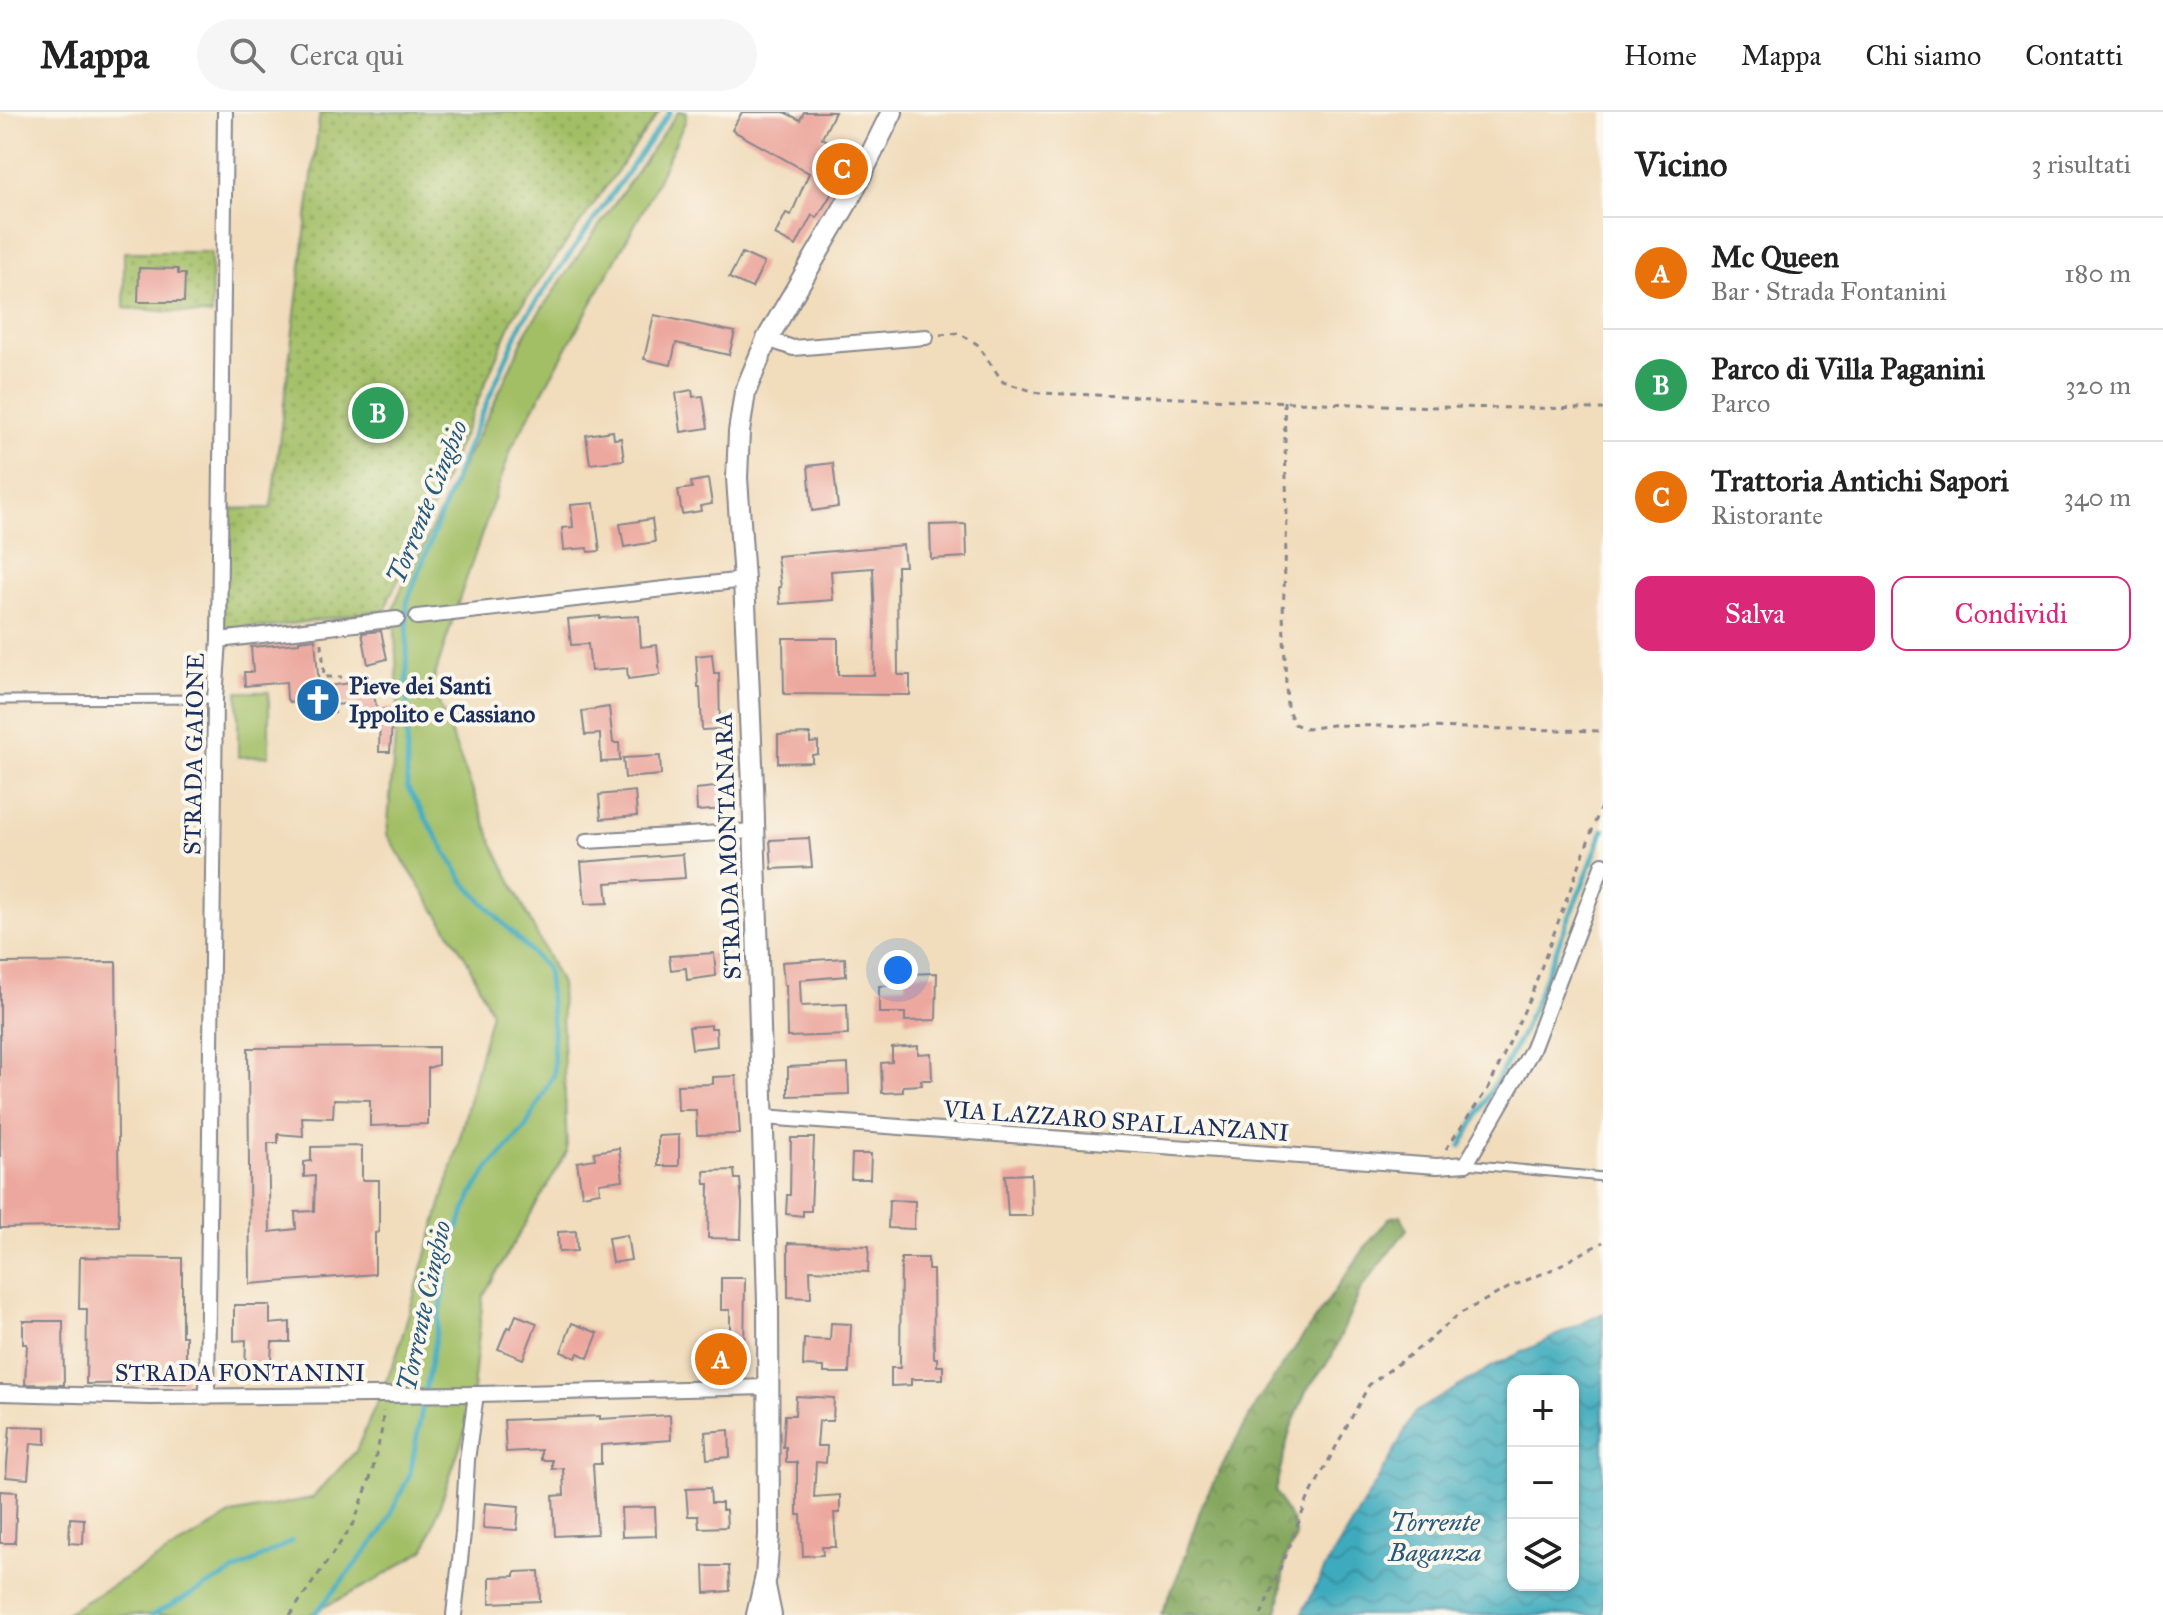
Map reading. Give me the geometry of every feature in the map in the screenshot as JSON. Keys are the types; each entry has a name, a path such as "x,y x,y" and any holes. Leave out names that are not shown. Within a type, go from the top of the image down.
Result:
{"main road":[{"name":"STRADA MONTANARA","path":"757,1615 766,1576 769,1535 768,1387 754,831 737,478 739,432 745,392 767,339 849,199 892,112"}],"street":[{"name":"STRADA GAIONE","path":"207,1396 225,112"},
{"path":"767,339 793,348 926,337"},
{"path":"417,617 744,580"},
{"path":"219,640 397,619"},
{"path":"587,841 754,831"},
{"path":"1466,1164 1532,1050 1603,864"},
{"name":"VIA LAZZARO SPALLANZANI","path":"763,1117 1437,1166 1466,1164"},
{"name":"STRADA FONTANINI","path":"0,1393 150,1397 379,1397 768,1387"},
{"path":"454,1615 467,1460 476,1394"},
{"path":"766,1576 774,1615"}],"lane":[{"path":"0,700 215,699"},
{"name":"VIA LAZZARO SPALLANZANI","path":"1466,1164 1603,1177"}],"path":[{"path":"926,337 959,333 977,344 1003,382 1039,393 1603,409"},
{"path":"1284,401 1287,519 1283,614 1287,707 1294,724 1307,729 1332,725 1603,731"},
{"path":"321,627 324,677 342,677"},
{"path":"1437,1166 1489,1087 1530,998 1603,801"},
{"path":"1261,1615 1308,1499 1369,1385 1459,1314 1603,1242"},
{"path":"290,1615 354,1523 372,1473 382,1429 379,1397"}],"green space":[{"path":"320,112 659,112 513,318 386,610 271,627 223,627 223,509 271,508"},
{"path":"678,112 687,112 685,122 649,199 512,447 432,685 495,848 561,984 567,1152 483,1296 470,1417 425,1549 375,1581 308,1615 63,1615 232,1514 312,1498 356,1451 395,1360 455,1157 491,1012 467,960 387,835 398,702 394,609 527,330"},
{"path":"124,252 211,252 212,315 124,308"},
{"path":"238,692 269,692 269,756 238,757"},
{"path":"1401,1215 1407,1229 1361,1289 1332,1356 1306,1391 1290,1430 1275,1491 1292,1520 1296,1537 1285,1558 1276,1615 1161,1615 1203,1502 1257,1402 1367,1245 1389,1218"}],"water":[{"name":"Torrente Baganza","path":"1603,1313 1603,1615 1301,1615 1414,1413 1493,1366"}],"building":[{"path":"742,112 784,112 800,120 804,112 835,112 822,138 854,156 817,218 812,215 796,246 775,235 786,213 791,215 809,173 732,130"},
{"path":"742,253 764,263 752,288 729,278"},
{"path":"139,268 178,269 178,274 185,274 184,302 138,302"},
{"path":"654,315 735,332 729,355 676,343 671,365 644,359"},
{"path":"692,390 693,397 703,396 708,428 681,432 676,393"},
{"path":"613,431 614,439 621,438 624,460 590,464 586,435"},
{"path":"833,463 838,507 812,511 808,466"},
{"path":"708,479 712,504 700,506 701,511 682,514 678,490 692,488 691,482"},
{"path":"594,503 600,551 588,552 587,548 564,550 562,528 573,527 571,505"},
{"path":"652,519 655,542 624,547 620,524"},
{"path":"966,524 967,557 931,559 930,525"},
{"path":"903,545 905,566 897,566 898,675 910,675 910,695 784,694 783,638 838,638 838,675 874,675 873,568 831,571 833,600 780,604 777,556"},
{"path":"639,616 641,647 657,645 660,675 628,679 627,668 591,671 588,644 571,645 568,619"},
{"path":"381,631 387,659 368,664 362,633"},
{"path":"315,639 319,687 352,683 351,679 368,673 378,712 361,716 357,703 334,705 335,713 304,716 303,704 287,699 286,682 245,686 244,672 253,672 251,647"},
{"path":"712,654 714,673 719,673 720,729 702,730 696,656"},
{"path":"609,707 613,743 619,743 620,761 601,762 600,734 585,735 582,711"},
{"path":"393,708 390,752 379,752 380,710"},
{"path":"810,734 810,743 818,742 818,754 812,755 812,762 778,763 778,735"},
{"path":"660,756 661,775 625,778 623,758"},
{"path":"724,786 726,809 697,811 696,789"},
{"path":"635,791 637,816 601,819 599,795"},
{"path":"809,838 812,867 772,869 770,840"},
{"path":"683,854 685,878 606,883 608,903 585,904 581,862"},
{"path":"714,953 716,976 687,980 686,968 671,970 669,956"},
{"path":"845,958 846,976 800,980 801,1006 847,1004 848,1035 787,1037 786,985 782,962"},
{"path":"116,962 119,1226 0,1228 0,963"},
{"path":"937,973 936,1020 905,1021 905,1013 879,1013 879,986 906,985 906,974"},
{"path":"711,1025 711,1028 716,1028 717,1046 692,1049 689,1027"},
{"path":"918,1046 918,1054 931,1053 932,1080 921,1080 922,1085 903,1086 903,1092 882,1093 881,1063 892,1062 892,1048"},
{"path":"438,1047 438,1065 428,1068 428,1124 370,1126 370,1100 334,1099 333,1118 302,1117 303,1136 278,1134 278,1143 268,1143 270,1232 296,1229 295,1212 314,1211 315,1176 304,1177 304,1162 311,1161 311,1147 362,1146 362,1180 379,1180 375,1274 250,1284 248,1048"},
{"path":"848,1064 849,1094 788,1096 788,1067"},
{"path":"736,1076 740,1134 697,1135 696,1110 678,1110 677,1085 713,1084 713,1077"},
{"path":"679,1135 679,1166 658,1166 658,1136"},
{"path":"791,1138 814,1138 811,1211 803,1211 803,1216 786,1214 787,1195 790,1195"},
{"path":"619,1148 623,1180 599,1183 600,1192 582,1195 577,1162 595,1159 594,1152"},
{"path":"852,1154 871,1154 870,1179 851,1179"},
{"path":"734,1170 735,1179 740,1179 741,1239 708,1238 709,1184 705,1184 704,1171"},
{"path":"1031,1174 1032,1216 1008,1216 1005,1175"},
{"path":"889,1200 915,1201 914,1229 888,1228"},
{"path":"576,1231 577,1251 559,1252 558,1232"},
{"path":"627,1235 631,1260 612,1263 608,1238"},
{"path":"788,1243 869,1246 868,1272 810,1270 811,1298 788,1297"},
{"path":"80,1257 182,1258 182,1336 186,1336 186,1383 86,1384 87,1309 79,1309"},
{"path":"901,1258 928,1258 928,1270 933,1270 934,1358 937,1358 937,1366 943,1366 943,1379 911,1379 911,1385 891,1386 891,1368 900,1368"},
{"path":"721,1278 745,1278 744,1361 738,1361 737,1370 717,1369 718,1342 730,1342 730,1310 721,1310"},
{"path":"234,1305 270,1305 270,1324 290,1322 290,1342 272,1342 271,1361 263,1361 263,1371 245,1370 246,1340 234,1341"},
{"path":"516,1315 537,1323 523,1359 498,1349"},
{"path":"23,1321 63,1321 64,1385 25,1384 27,1344 23,1344"},
{"path":"572,1323 598,1333 588,1358 578,1353 576,1358 561,1352"},
{"path":"831,1323 851,1324 849,1373 824,1373 824,1367 803,1366 804,1339 830,1340"},
{"path":"796,1396 834,1398 833,1421 819,1421 817,1446 827,1446 826,1463 816,1462 814,1497 840,1495 840,1513 834,1513 836,1547 822,1547 823,1555 803,1556 801,1515 797,1515 797,1462 786,1462 786,1447 783,1447 785,1415 795,1415"},
{"path":"670,1415 671,1440 601,1445 601,1464 593,1464 597,1534 555,1536 553,1496 564,1495 563,1468 552,1469 552,1460 541,1460 541,1450 506,1452 504,1420"},
{"path":"10,1426 46,1427 46,1444 31,1443 28,1479 6,1477"},
{"path":"729,1430 730,1457 707,1459 705,1432"},
{"path":"710,1488 711,1503 722,1503 722,1510 726,1510 727,1527 699,1528 698,1516 688,1516 686,1489"},
{"path":"0,1491 17,1492 15,1543 0,1543"},
{"path":"485,1503 519,1506 517,1530 483,1528"},
{"path":"655,1507 656,1536 622,1537 621,1508"},
{"path":"70,1518 84,1519 83,1544 69,1543"},
{"path":"704,1566 729,1566 730,1591 705,1593"},
{"path":"539,1571 540,1601 490,1603 490,1577"}],"waterway":[{"name":"Torrente Cinghio","path":"314,1615 382,1532 410,1474 454,1237 473,1192 489,1168 525,1128 554,1074 547,969 464,882 407,787 407,602 466,451 522,322 670,112"},
{"path":"1461,1146 1523,1032 1603,830"},
{"name":"Torrente Cinghio","path":"152,1615 292,1541"}],"place":[{"name":"Trattoria Antichi Sapori","path":"842,169"},
{"name":"Parco di Villa Paganini","path":"378,413"},
{"name":"Pieve dei Santi Ippolito e Cassiano","path":"318,700"},
{"name":"Mc Queen","path":"721,1359"}]}
